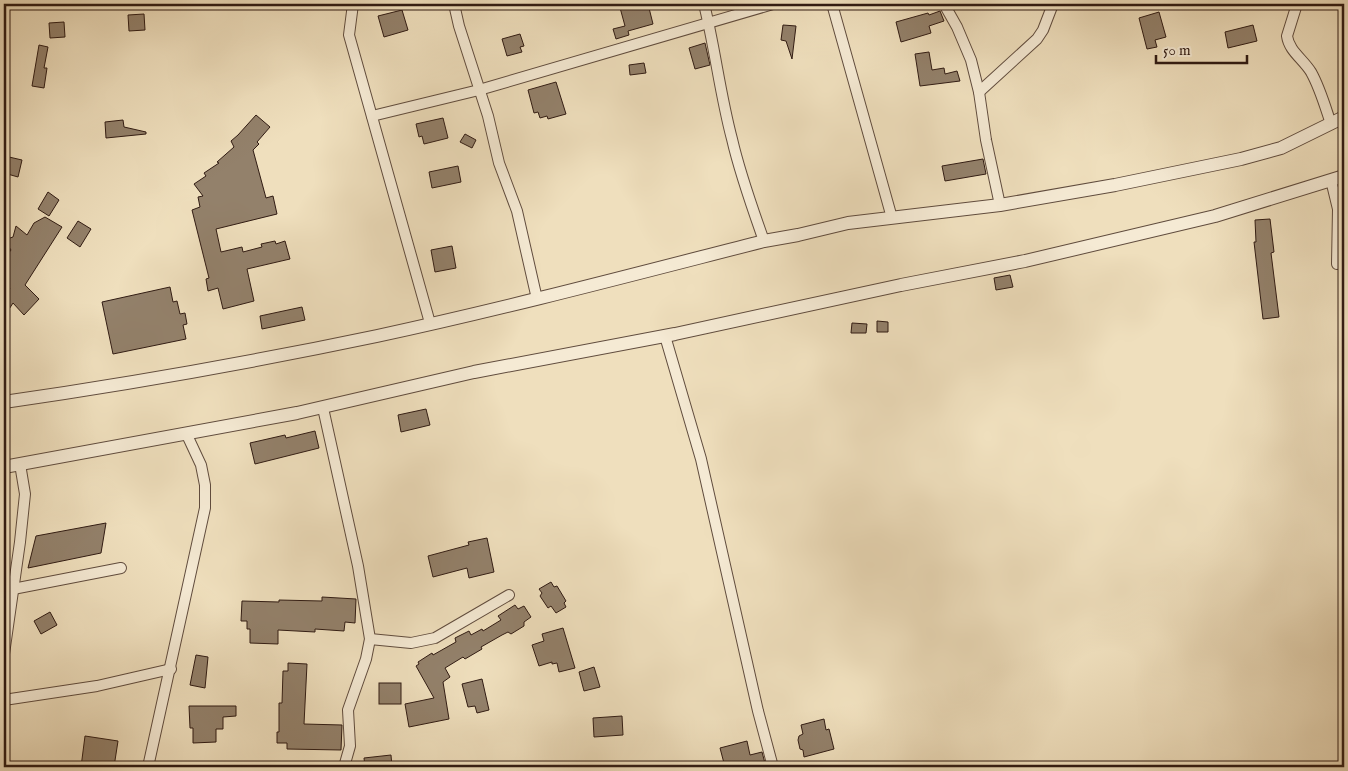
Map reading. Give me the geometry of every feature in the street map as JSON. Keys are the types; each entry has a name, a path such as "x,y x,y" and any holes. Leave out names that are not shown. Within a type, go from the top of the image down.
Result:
{"street":[{"path":"352,4 349,35 430,324"},
{"path":"454,4 499,164 517,211 537,299"},
{"path":"704,4 731,138 746,191 764,241"},
{"path":"372,116 479,90 773,4"},
{"path":"832,4 892,218"},
{"path":"944,4 957,27 971,60 979,92 986,140 1000,205"},
{"path":"979,92 1037,39 1043,30 1053,4"},
{"path":"1297,4 1287,36 1288,41 1315,80 1331,124"},
{"path":"4,402 88,390 207,369 377,336 537,299 764,241 848,223 1000,205 1116,185 1252,157 1281,148 1344,117"},
{"path":"4,467 187,435 323,408 474,372 665,336 901,285 1025,261 1215,216 1344,176"},
{"path":"1331,180 1338,208 1337,264"},
{"path":"665,336 702,459 758,710 774,767"},
{"path":"323,408 358,566 370,639 366,659 348,710 350,746 344,767"},
{"path":"148,767 205,508 205,485 201,465 187,435"},
{"path":"4,654 25,494 20,464"},
{"path":"13,589 121,568"},
{"path":"370,639 411,643 434,638 509,595"},
{"path":"4,700 97,686 171,669"}],"building":[{"path":"619,4 648,4 653,24 628,31 629,35 616,39 613,29 625,26"},
{"path":"402,10 408,30 384,37 378,16"},
{"path":"940,11 944,21 929,26 931,33 901,42 896,22"},
{"path":"1159,12 1166,37 1155,40 1157,47 1147,49 1139,18"},
{"path":"144,14 145,30 129,31 128,15"},
{"path":"64,22 65,37 50,38 49,23"},
{"path":"783,25 796,26 792,59 786,41 781,40"},
{"path":"1253,25 1257,41 1228,48 1225,32"},
{"path":"520,34 524,46 520,47 522,52 507,56 502,39"},
{"path":"705,43 710,65 695,69 689,48"},
{"path":"39,45 48,47 44,68 47,68 44,88 32,86"},
{"path":"929,52 932,70 944,68 945,74 957,71 960,81 920,86 915,54"},
{"path":"644,63 646,73 630,75 629,65"},
{"path":"556,82 566,114 548,119 547,116 540,118 538,112 534,113 528,90"},
{"path":"256,115 270,127 257,142 259,144 253,150 266,198 273,196 277,214 216,229 221,252 242,247 243,252 262,247 261,244 275,241 276,244 285,241 290,259 247,269 254,301 223,309 218,288 208,291 206,279 209,278 192,210 200,207 198,197 203,196 194,184 206,176 204,173 219,163 217,162 234,147 231,141"},
{"path":"443,118 448,138 424,144 422,136 419,137 416,124"},
{"path":"123,120 124,127 146,132 146,134 106,138 105,122"},
{"path":"465,134 476,140 472,148 460,142"},
{"path":"9,157 22,160 18,177 4,173"},
{"path":"983,159 986,174 945,181 942,166"},
{"path":"458,166 461,182 432,188 429,172"},
{"path":"48,192 59,200 49,216 38,209"},
{"path":"45,217 62,227 25,285 39,299 24,315 13,303 4,317 4,297 10,288 4,284 4,259 11,250 4,240 13,237 16,226 27,235 34,223"},
{"path":"1270,219 1274,252 1271,253 1279,317 1263,319 1254,242 1256,242 1255,220"},
{"path":"78,221 91,229 80,247 67,238"},
{"path":"452,246 456,268 435,272 431,250"},
{"path":"1010,275 1013,287 996,290 994,278"},
{"path":"170,287 173,302 177,301 180,314 185,313 187,324 183,325 186,339 113,354 102,302"},
{"path":"302,307 305,320 262,329 260,316"},
{"path":"877,321 888,322 888,332 877,332"},
{"path":"852,323 867,324 866,333 851,333"},
{"path":"426,409 430,425 401,432 398,415"},
{"path":"315,431 319,448 255,464 250,443 285,435 286,438"},
{"path":"106,523 101,553 28,568 36,536"},
{"path":"487,538 494,572 469,578 467,568 433,577 428,556 469,545 468,542"},
{"path":"551,582 554,587 557,586 566,601 564,603 566,607 556,613 551,606 548,608 540,596 542,593 539,589"},
{"path":"322,597 356,599 355,623 345,622 344,631 315,629 315,632 278,630 278,644 250,643 250,629 247,629 247,621 241,621 242,601 322,601"},
{"path":"515,605 518,609 524,606 531,617 524,622 524,626 511,634 508,632 502,635 465,659 463,657 445,668 450,677 443,682 449,719 409,727 405,704 434,698 416,666 419,664 418,662 456,642 455,638 469,631 471,635 482,629 483,631 501,620 498,616"},
{"path":"50,612 57,625 41,634 34,621"},
{"path":"563,628 575,668 559,672 557,663 552,664 552,662 539,666 532,645 544,641 542,634"},
{"path":"196,655 208,657 205,688 190,685"},
{"path":"288,663 307,664 304,724 342,725 341,750 287,749 287,743 277,743 279,703 282,703 283,671 288,671"},
{"path":"594,667 600,687 584,691 579,672"},
{"path":"482,679 489,710 477,713 475,706 468,707 462,684"},
{"path":"379,683 401,683 401,704 379,704"},
{"path":"189,706 236,706 236,716 223,717 223,729 216,729 216,742 193,743 193,728 190,728"},
{"path":"622,716 623,735 594,737 593,718"},
{"path":"824,719 826,730 829,729 834,749 804,757 798,740 799,736 803,734 801,725"},
{"path":"85,736 118,741 114,767 81,767"},
{"path":"747,741 750,755 762,752 766,767 725,767 720,748"},
{"path":"391,755 392,767 365,767 364,758"}]}
